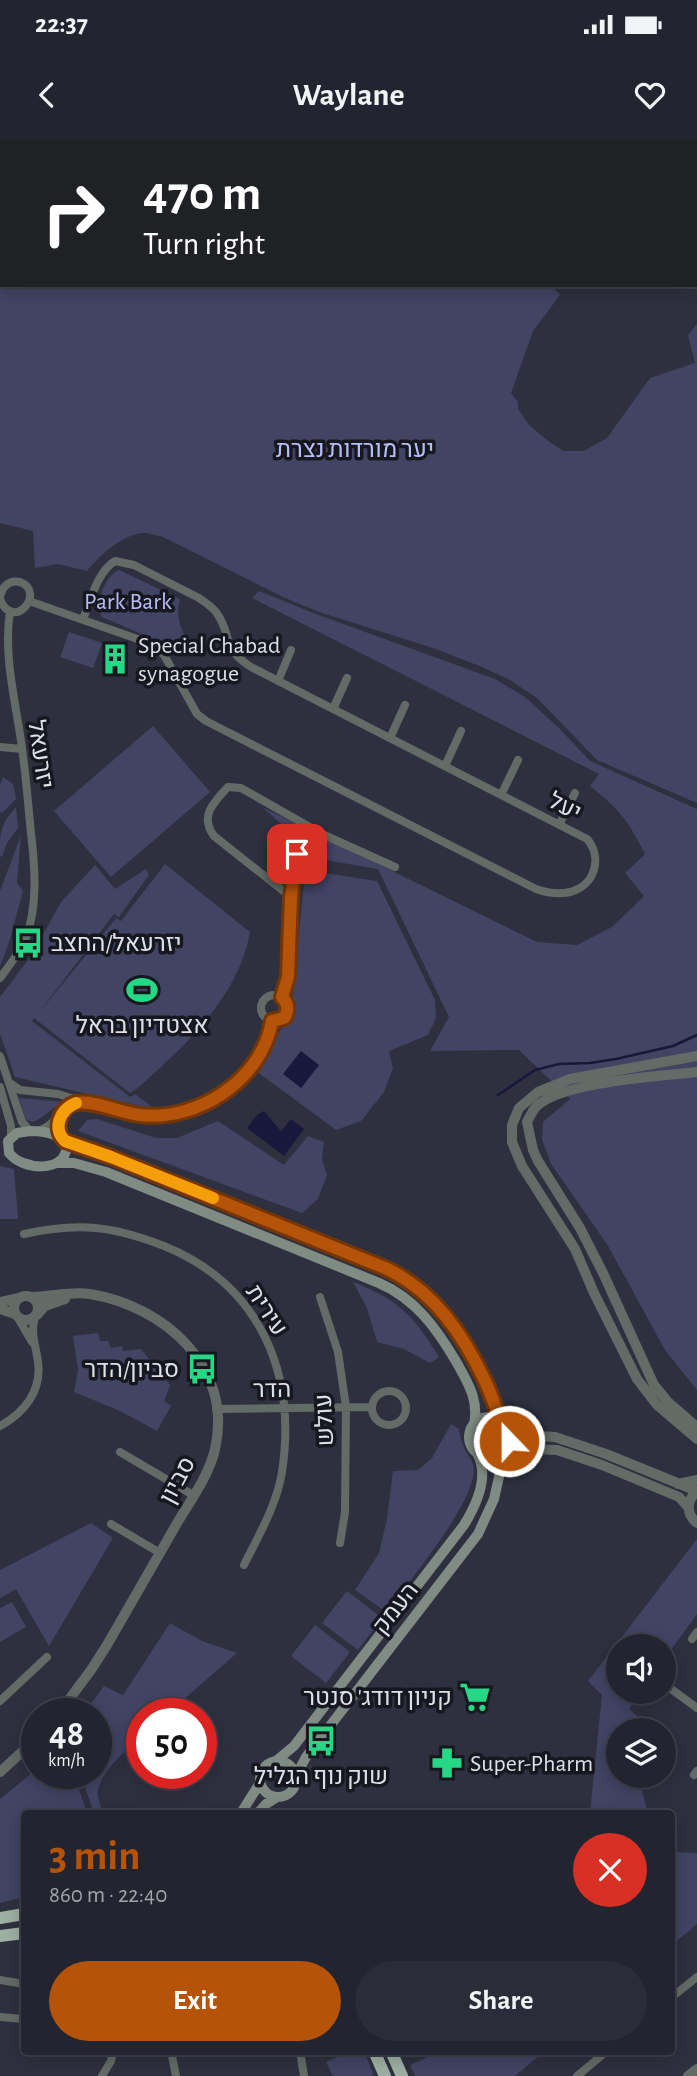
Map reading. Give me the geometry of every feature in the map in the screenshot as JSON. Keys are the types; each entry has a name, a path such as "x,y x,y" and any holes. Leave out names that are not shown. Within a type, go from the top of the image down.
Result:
{"highway":[{"path":"0,1918 21,1914"},
{"path":"0,1936 21,1933"},
{"path":"375,2055 385,2076"},
{"path":"393,2055 402,2076"}],"main road":[{"path":"16,1160 9,1153 7,1139 17,1133 34,1131 111,1157 409,1280 432,1300 450,1321 479,1369 510,1434 506,1449 490,1457 477,1453 469,1441 474,1424 475,1401 465,1376 429,1320 399,1293 106,1172 74,1163 57,1163"},
{"path":"0,1157 30,1165 51,1165 63,1159 67,1152 63,1140"},
{"path":"474,1424 484,1417 491,1417 506,1426"},
{"name":"העמק","path":"296,1781 306,1757 478,1534 494,1499 506,1449"},
{"name":"העמק","path":"276,1761 294,1746 464,1525 474,1506 482,1480 483,1466 477,1453"},
{"path":"244,1810 260,1783 261,1772 265,1767 276,1761 285,1762 296,1774 291,1792 277,1797 261,1810"},
{"path":"260,1783 266,1793 277,1797"}],"street":[{"name":"יעל","path":"115,561 134,565 199,598 219,617 228,644 236,657 278,681 587,839 592,845 597,863 588,880 572,892 550,894 536,889 206,721 197,714 164,655 156,648 83,619 102,573 115,561"},
{"path":"20,582 27,588 29,601 23,610 10,611 5,608 0,596 2,589 10,583 20,582"},
{"path":"29,601 83,619"},
{"name":"יזרעאל","path":"0,978 26,939 31,919 35,866 22,749 8,661 10,611"},
{"path":"278,681 291,650"},
{"path":"333,709 347,678"},
{"path":"390,738 405,705"},
{"path":"445,766 461,731"},
{"path":"0,747 22,749"},
{"path":"501,795 517,760"},
{"path":"291,897 207,828 207,814 228,787 241,788 312,829 395,867"},
{"path":"559,825 575,793"},
{"path":"282,997 288,977 291,897 297,854"},
{"path":"269,996 282,997 287,1003 286,1015 280,1020 268,1020 262,1014 261,1006 269,996"},
{"path":"10,1083 20,1090 58,1094 141,1116 180,1113 195,1108 232,1087 248,1070 267,1042 272,1021"},
{"path":"0,1056 22,1122 34,1131 51,1126 76,1103 93,1105"},
{"path":"697,1056 570,1079 538,1092 519,1108 512,1125 512,1142 522,1166 575,1249 637,1379 657,1405 697,1439"},
{"path":"697,1072 578,1087 554,1095 536,1107 527,1122 538,1161 580,1228 654,1385 668,1402 697,1427"},
{"path":"0,1087 11,1126 7,1139"},
{"path":"62,1114 59,1125 63,1140"},
{"name":"עירית","path":"24,1234 87,1226 130,1234 173,1250 214,1274 250,1310 279,1373 285,1408 285,1446 279,1488 244,1565"},
{"name":"סביון","path":"31,1297 69,1293 97,1296 148,1314 184,1340 200,1360 210,1383 216,1409 217,1433 211,1462 97,1661 70,1698"},
{"name":"סביון","path":"36,1316 51,1303 97,1296"},
{"path":"0,1302 31,1297 37,1303 32,1329 39,1369 33,1395 19,1413 0,1426"},
{"name":"עולש","path":"320,1297 338,1352 346,1407 345,1512 340,1543"},
{"path":"20,1298 14,1306 35,1350"},
{"path":"0,1309 26,1321 36,1316"},
{"name":"הדר","path":"386,1390 401,1395 406,1406 401,1420 389,1425 377,1421 371,1407 376,1396 386,1390"},
{"name":"הדר","path":"216,1409 371,1407"},
{"path":"506,1426 524,1435 555,1437 606,1454 697,1491 688,1507 697,1524"},
{"path":"506,1449 548,1449 568,1454 679,1497 688,1507"},
{"path":"120,1452 194,1495"},
{"path":"678,1484 697,1480"},
{"path":"111,1524 160,1553"},
{"path":"0,1701 47,1657"},
{"path":"676,1693 697,1708"},
{"path":"0,1772 21,1753"},
{"path":"675,1994 697,1976"},
{"path":"0,1980 21,1984"},
{"path":"0,2017 21,2019"},
{"path":"102,2076 112,2055"},
{"path":"172,2055 176,2076"},
{"path":"301,2055 304,2076"},
{"path":"375,2055 378,2076"},
{"path":"577,2076 602,2055"},
{"path":"688,2076 697,2068"}],"green space":[{"name":"יער מורדות נצרת","path":"0,287 553,287 560,295 533,331 511,393 529,425 563,451 584,451 607,438 650,378 695,363 688,335 697,324 697,803 597,760 537,698 510,680 433,648 319,612 163,537 147,533 121,540 87,571 58,564 35,568 33,531 0,523"},
{"name":"Park Bark","path":"119,570 180,599 179,619 186,638 167,649 160,642 102,617 99,605 102,590 109,578"},
{"path":"259,591 495,679 525,697 590,761 697,809 697,1390 665,1350 607,1244 551,1164 542,1139 543,1122 570,1099 519,1050 430,1051 449,1017 378,869 313,858 312,851 262,807 537,942 577,945 612,927 644,896 625,873 645,854 639,842 622,816 590,786 599,774 252,598"},
{"path":"69,632 102,643 93,668 60,657"},
{"path":"153,726 210,792 111,877 54,811"},
{"path":"3,777 13,784 16,799 2,813 0,785"},
{"path":"16,807 18,828 7,843 2,857 2,829"},
{"path":"21,835 17,883 23,891 0,966 0,891"},
{"name":"אצטדיון בראל","path":"165,864 250,932 237,972 216,1008 203,1024 159,1069 130,1093 34,1018 32,1021 130,1097 135,1094 156,1110 15,1077 0,1034 0,997 31,956 61,902 95,865 115,889 146,869 149,875 119,917 114,914 38,1014 116,918 121,921"},
{"path":"305,870 377,881 435,1000 436,1018 428,1035 389,1051 393,1068 384,1092 361,1121 336,1130 256,1071 288,1017 293,994"},
{"path":"19,1098 66,1102 32,1122 25,1119"},
{"path":"97,1119 156,1138 177,1138 218,1121 284,1165 308,1136 324,1142 322,1159 327,1175 318,1199 302,1213 78,1131 87,1120"},
{"path":"0,1166 14,1169 18,1219 0,1219"},
{"path":"353,1282 382,1296 404,1311 439,1357 430,1363 404,1349 377,1342 367,1308"},
{"path":"98,1333 100,1341 108,1341 111,1348 122,1346 123,1351 141,1349 170,1385 164,1401 171,1406 157,1431 120,1411 74,1392 78,1370 73,1336"},
{"path":"451,1424 459,1429 472,1462 473,1478 455,1518 386,1612 355,1590 379,1553 387,1519 393,1471 418,1470 432,1458"},
{"path":"91,1523 113,1538 49,1646 16,1589 0,1598 0,1570"},
{"path":"697,1539 697,1614 676,1643 676,1634 624,1634"},
{"path":"347,1591 382,1618 358,1650 322,1623"},
{"path":"12,1602 26,1627 0,1642 0,1608"},
{"path":"170,1623 202,1641 237,1653 185,1698 126,1698 126,1751 112,1765 112,1698 95,1698 104,1686 123,1695"},
{"path":"315,1625 350,1652 326,1683 291,1656"},
{"path":"606,1658 606,1704 632,1704 629,1709 639,1718 606,1718 606,1788 641,1788 647,1810 590,1810 602,1695 588,1681"},
{"path":"21,1782 21,1789 79,1789 86,1810 21,1810 21,1898 0,1903 0,1799"},
{"path":"86,1789 98,1789 101,1810 93,1810"},
{"path":"675,1852 697,1853 697,1924 675,1942"},
{"path":"366,2055 374,2076 333,2076 326,2062 340,2056"},
{"path":"433,2055 540,2055 515,2076 415,2076 410,2065"}],"shaded area":[{"path":"301,1051 319,1065 301,1088 283,1074"},
{"path":"264,1111 281,1131 291,1119 304,1129 284,1156 247,1128 258,1114"}],"waterway":[{"path":"498,1095 535,1070 559,1064 616,1059 673,1046 697,1035"}],"slow traffic":[{"path":"76,1103 65,1110 59,1119 61,1138 65,1141 213,1198"}],"place":[{"name":"Special Chabad synagogue","path":"115,659"},
{"name":"יזרעאל/החצב","path":"28,943"},
{"name":"אצטדיון בראל","path":"142,990"},
{"name":"סביון/הדר","path":"202,1369"},
{"name":"קניון דודג' סנטר","path":"475,1697"},
{"name":"שוק נוף הגליל","path":"321,1741"},
{"name":"Super-Pharm","path":"447,1763"}],"route":[{"path":"297,854 291,897 288,977 282,997 288,1007 284,1018 272,1021 267,1042 248,1070 232,1087 195,1108 180,1113 141,1116 76,1103 65,1110 59,1119 61,1138 409,1280 432,1300 450,1321 486,1382 496,1409 510,1434 509,1441"}]}
